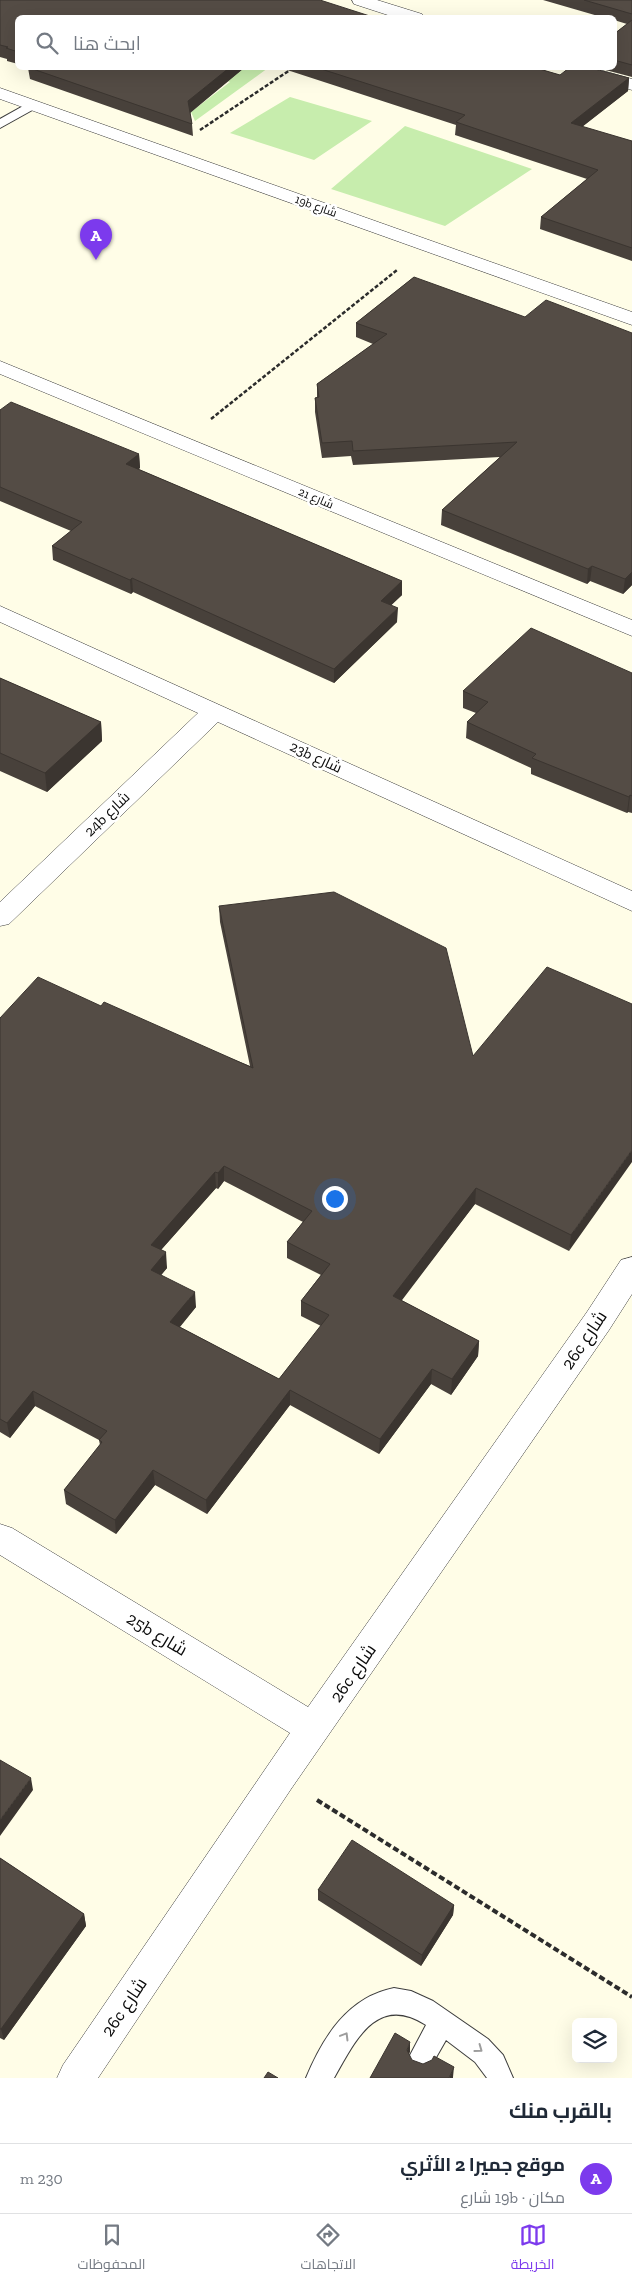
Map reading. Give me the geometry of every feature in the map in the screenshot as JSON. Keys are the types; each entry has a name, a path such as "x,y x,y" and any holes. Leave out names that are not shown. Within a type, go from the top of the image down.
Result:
{"street":[{"path":"360,0 407,15"},
{"path":"583,70 632,85"},
{"name":"19b شارع","path":"0,93 632,319"},
{"name":"شارع 21","path":"0,367 632,629"},
{"name":"23b شارع","path":"0,612 632,902"},
{"name":"24b شارع","path":"0,917 215,711"},
{"name":"26c شارع","path":"76,2078 279,1777 592,1330 632,1269"},
{"name":"25b شارع","path":"0,1538 314,1729"}],"lane":[{"path":"0,124 32,105"},
{"path":"319,2078 352,2023 364,2011 378,2004 395,2001 411,2004 442,2022 491,2059 499,2070 500,2078"},
{"path":"421,2059 442,2022"}],"path":[{"path":"167,153 290,70"},
{"path":"182,443 427,246"},
{"path":"279,1777 632,1997"}],"green space":[{"path":"190,70 265,70 195,121 191,112 230,82"},
{"path":"290,97 372,121 314,160 230,133"},
{"path":"405,126 532,169 445,226 331,189"}],"building":[{"path":"0,0 320,0 367,15 15,15 15,51 0,45"},
{"path":"584,0 632,0 632,14"},
{"path":"632,20 632,65 617,61 617,32"},
{"path":"36,70 227,70 188,101 192,124"},
{"path":"324,70 543,70 560,75 566,70 599,70 629,78 571,123 632,141 632,248 541,217 598,170 456,122 465,115"},
{"path":"414,277 525,317 546,300 632,333 632,572 625,579 592,566 588,569 442,510 517,442 353,451 352,441 322,443 315,398 319,397 317,384 387,334 356,323"},
{"path":"11,402 139,454 126,464 402,581 381,601 398,608 334,669 132,578 130,580 52,546 82,522 0,487 0,410"},
{"path":"531,628 632,673 632,796 630,795 629,797 532,758 536,754 467,722 488,702 463,691"},
{"path":"0,678 101,722 45,773 0,753"},
{"path":"334,892 446,948 473,1056 547,967 632,1004 632,1150 571,1235 476,1188 393,1296 479,1341 452,1379 432,1369 380,1439 290,1390 206,1500 153,1470 115,1520 64,1490 102,1442 99,1440 107,1431 33,1391 7,1423 0,1419 0,1018 38,977 101,1006 104,1002 253,1068 219,906","holes":["224,1166 312,1211 287,1242 330,1264 301,1301 329,1315 279,1379 170,1322 195,1292 151,1270 166,1252 151,1245 215,1172 218,1173"]},
{"path":"0,1760 31,1778 0,1820"},
{"path":"352,1840 454,1905 422,1955 318,1890"},
{"path":"0,1858 84,1914 1,2029 0,2029"},
{"path":"395,2033 410,2042 407,2050 412,2060 423,2064 432,2060 434,2056 454,2067 449,2078 370,2078"},
{"path":"268,2072 278,2078 264,2078"}],"place":[{"name":"موقع جميرا 2 الأثري","path":"96,260"}]}
